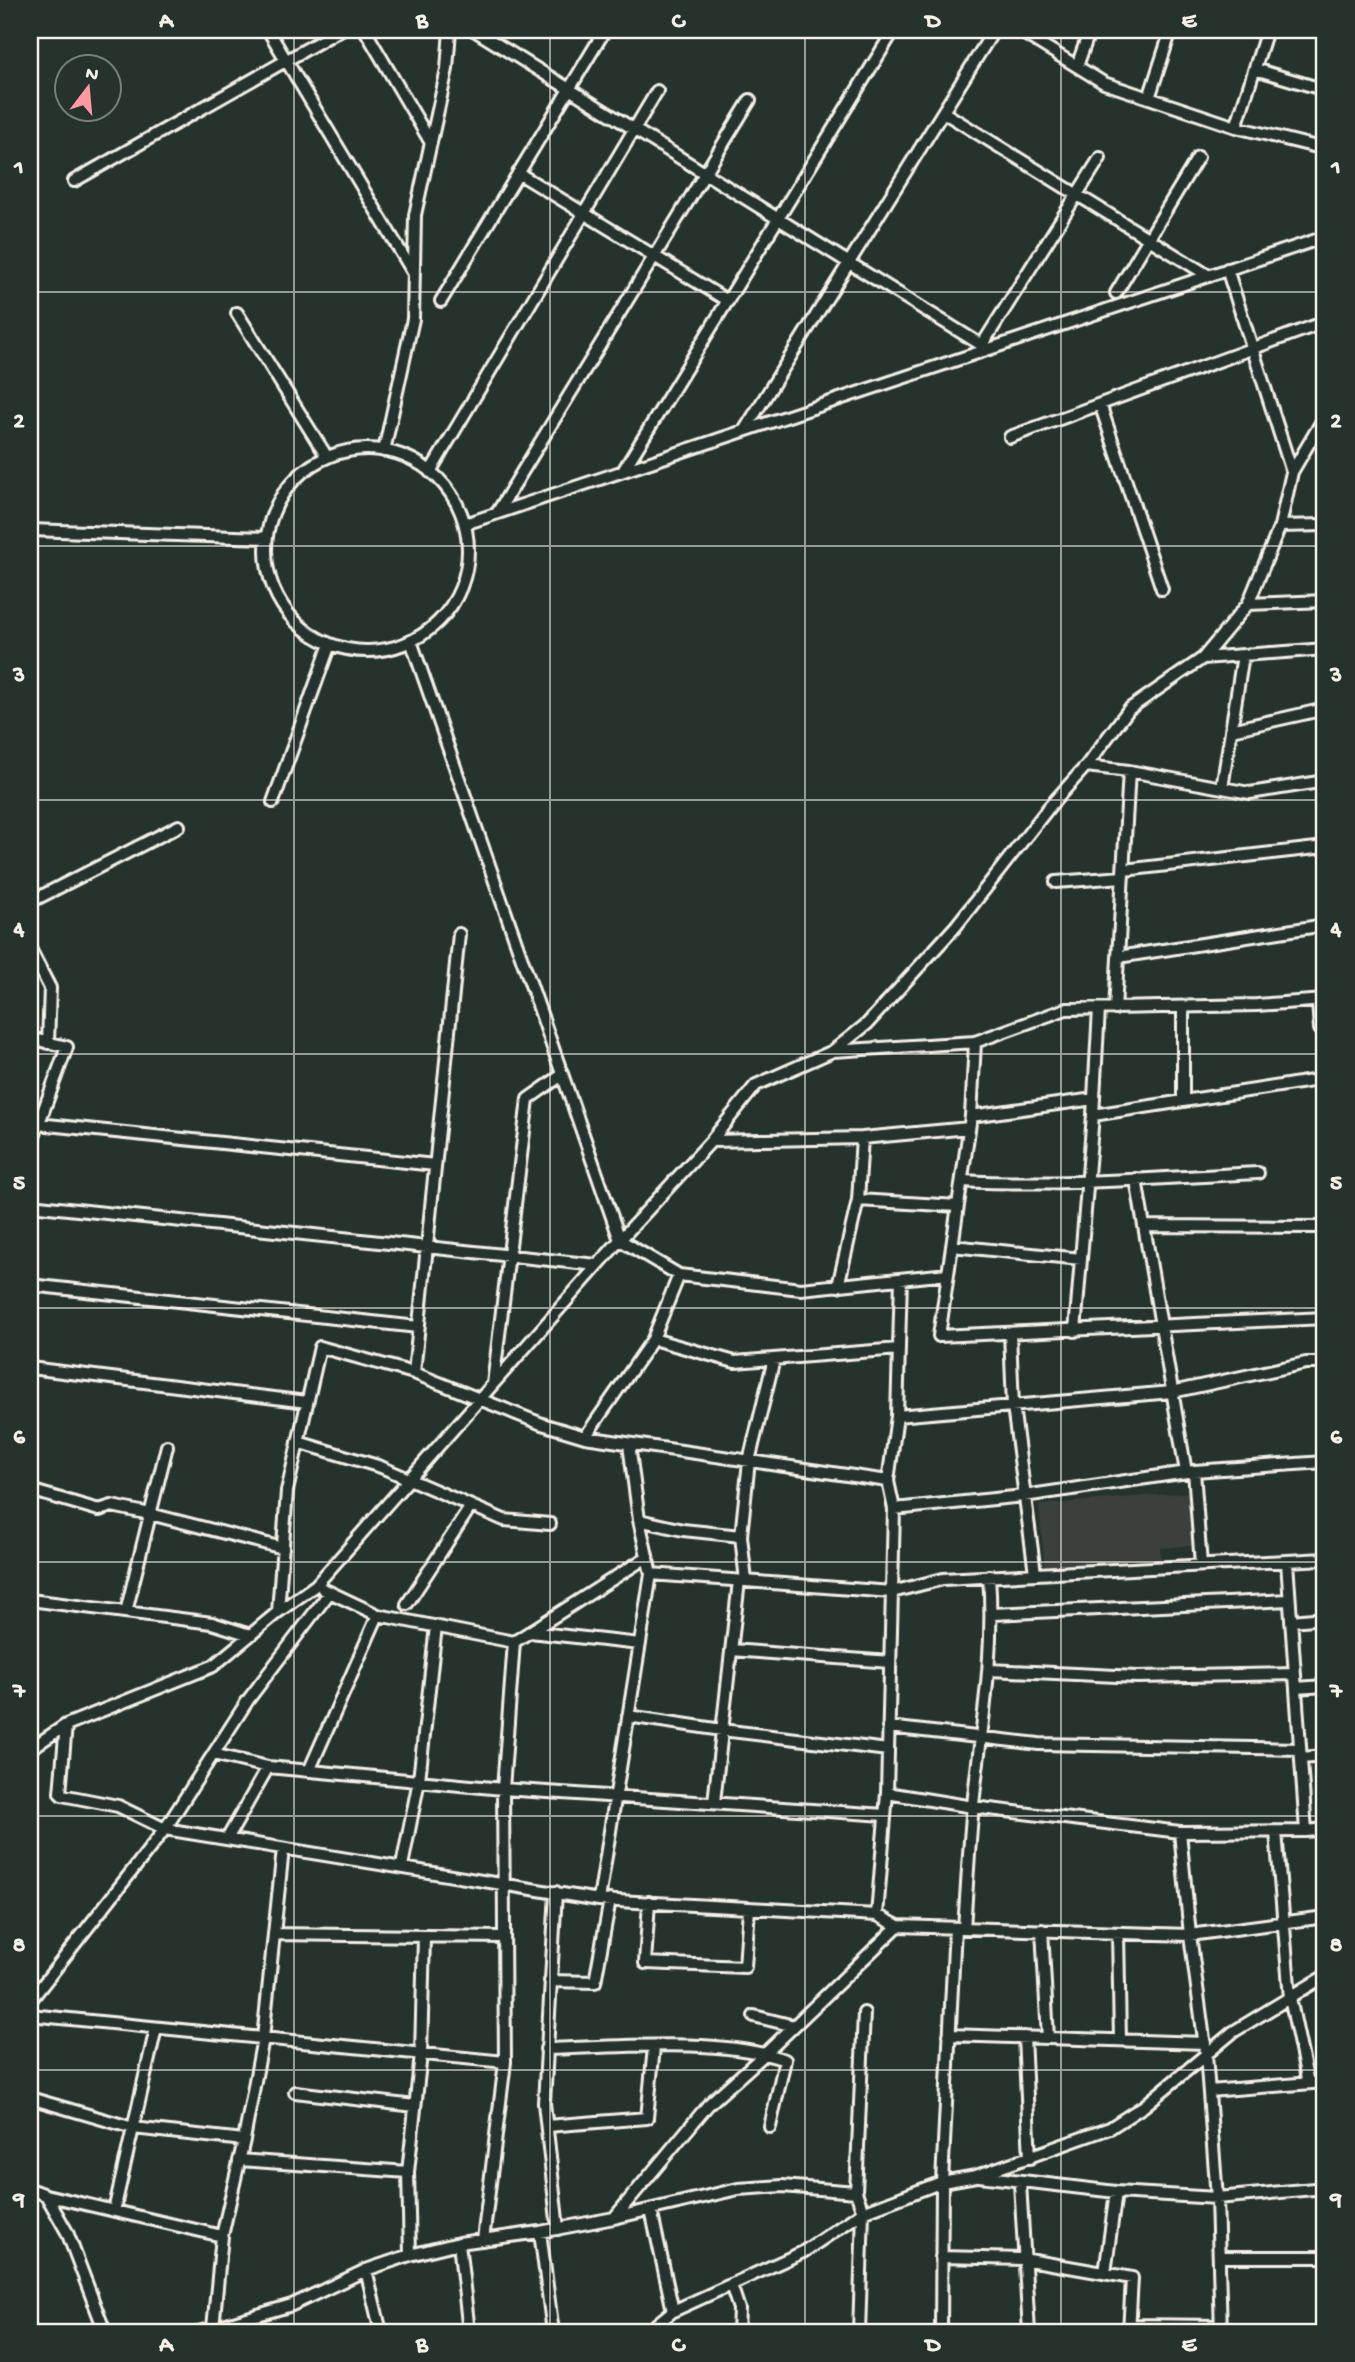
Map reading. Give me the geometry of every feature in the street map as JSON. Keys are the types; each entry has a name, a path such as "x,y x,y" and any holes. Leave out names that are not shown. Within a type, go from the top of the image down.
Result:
{"street":[{"path":"268,30 414,274"},
{"path":"74,181 340,30"},
{"path":"365,30 431,143"},
{"path":"384,451 413,319 415,215 447,69 450,30"},
{"path":"474,30 985,347"},
{"path":"441,301 605,30"},
{"path":"623,471 894,30"},
{"path":"744,431 995,30"},
{"path":"1018,30 1104,83 1236,127 1325,149"},
{"path":"1077,66 1090,30"},
{"path":"1149,98 1171,30"},
{"path":"1236,127 1267,30"},
{"path":"1255,69 1325,90"},
{"path":"430,472 657,91"},
{"path":"496,513 750,100"},
{"path":"943,113 1209,276"},
{"path":"985,347 1100,158"},
{"path":"1116,293 1198,158"},
{"path":"519,173 728,301"},
{"path":"465,524 985,347 1325,237"},
{"path":"1227,269 1292,472"},
{"path":"237,313 327,457"},
{"path":"1010,437 1325,322"},
{"path":"1100,404 1162,589"},
{"path":"30,1749 66,1725 213,1667 278,1612 316,1585 597,1265 711,1141 756,1085 834,1051 867,1024 956,926 1050,806 1087,766 1129,709 1203,658 1248,604 1280,526 1292,472 1325,416"},
{"path":"359,450 384,451 409,458 430,472 455,501 465,524 467,562 456,598 442,619 411,641 374,651 330,644 303,628 278,600 269,576 266,538 272,514 284,492 301,473 327,457 359,450"},
{"path":"1280,526 1325,525"},
{"path":"30,530 266,538"},
{"path":"1248,604 1325,601"},
{"path":"411,641 620,1240 680,1275 801,1289 948,1274"},
{"path":"273,802 330,644"},
{"path":"1203,658 1325,649"},
{"path":"1222,788 1243,655"},
{"path":"1231,730 1325,709"},
{"path":"1087,766 1250,793 1325,781"},
{"path":"1115,1009 1129,771"},
{"path":"30,902 179,826"},
{"path":"1056,882 1325,847"},
{"path":"1118,957 1325,925"},
{"path":"414,1373 459,934"},
{"path":"30,949 50,988 48,1043"},
{"path":"834,1051 975,1042 1066,1009 1322,1001 1320,1029"},
{"path":"1183,1007 1183,1101"},
{"path":"1075,1331 1099,1009"},
{"path":"30,1038 67,1047 31,1141"},
{"path":"975,1042 970,1122 939,1336 1325,1318"},
{"path":"493,1384 528,1099 562,1075"},
{"path":"1093,1115 1325,1079"},
{"path":"711,1141 862,1138 970,1122 1094,1099"},
{"path":"38,1124 435,1165"},
{"path":"838,1286 858,1200 862,1138"},
{"path":"962,1181 1087,1181 1258,1173"},
{"path":"1136,1179 1172,1392 1190,1472 1201,1565"},
{"path":"858,1200 958,1206"},
{"path":"30,1205 597,1265"},
{"path":"1144,1226 1325,1227"},
{"path":"953,1245 1081,1259"},
{"path":"585,1437 653,1339 680,1275"},
{"path":"877,1915 887,1793 894,1508 888,1481 897,1416 901,1279"},
{"path":"30,1285 418,1326"},
{"path":"1010,1334 1013,1406 1035,1573"},
{"path":"653,1339 735,1362 899,1349"},
{"path":"278,1612 287,1491 320,1347 414,1373 542,1424 585,1437 888,1481"},
{"path":"714,1802 731,1650 742,1581 741,1536 749,1461 775,1359"},
{"path":"897,1416 1172,1392 1306,1363 1325,1363"},
{"path":"30,1368 307,1402"},
{"path":"298,1442 381,1466 504,1520 550,1524"},
{"path":"550,1981 595,1982 615,1794 651,1574 639,1520 629,1444"},
{"path":"126,1612 167,1446"},
{"path":"894,1508 1024,1496 1190,1472 1325,1462 1325,1453"},
{"path":"30,1490 99,1510 112,1506 283,1548"},
{"path":"407,1604 471,1506"},
{"path":"639,1520 683,1530 741,1536"},
{"path":"316,1585 378,1615 514,1642 647,1557"},
{"path":"651,1574 892,1592 943,1579 1325,1559"},
{"path":"1287,1562 1306,1831"},
{"path":"941,2332 942,2182 949,2035 990,1670 992,1614 989,1576"},
{"path":"30,2001 165,1829 248,1700 330,1592"},
{"path":"30,1600 212,1623 250,1635"},
{"path":"992,1614 1289,1600"},
{"path":"309,1770 378,1615"},
{"path":"1291,1621 1325,1618"},
{"path":"402,1866 419,1780 436,1626"},
{"path":"530,1632 640,1644"},
{"path":"483,2240 505,2062 503,1788 514,1642"},
{"path":"731,1650 890,1662"},
{"path":"990,1670 1137,1677 1295,1674"},
{"path":"1296,1688 1325,1686"},
{"path":"628,1716 888,1750"},
{"path":"66,1725 60,1793 118,1806 165,1829 604,1900 877,1915 898,1926 1190,1935 1325,1917"},
{"path":"888,1727 1039,1744 1325,1756"},
{"path":"213,1754 268,1767 503,1788 885,1815"},
{"path":"227,1839 268,1767"},
{"path":"887,1793 973,1807 1180,1832 1325,1829"},
{"path":"942,2257 1023,2259 1132,2278 1129,2329 1221,2329 1217,2199 1209,2091 1180,1832"},
{"path":"1276,1832 1290,1998 1308,2083"},
{"path":"213,2328 222,2236 263,2038 283,1849"},
{"path":"556,1892 544,2103 558,2229"},
{"path":"649,1902 645,1964 745,1967 749,1908"},
{"path":"614,2218 708,2105 898,1926"},
{"path":"1042,1930 1048,2038"},
{"path":"1118,1933 1120,2040"},
{"path":"274,1934 503,1937"},
{"path":"410,2255 408,2172 421,2054 424,1937"},
{"path":"647,2332 673,2311 803,2252 863,2212 942,2182 976,2176 1030,2158 1110,2127 1144,2106 1205,2048 1325,1976"},
{"path":"859,2332 863,2212 856,2192 864,2013"},
{"path":"30,2015 505,2062"},
{"path":"754,2016 794,2026"},
{"path":"114,2211 156,2028"},
{"path":"949,2035 1120,2040 1205,2048"},
{"path":"1024,2037 1030,2158"},
{"path":"547,2126 647,2118 654,2047"},
{"path":"546,2049 694,2047 766,2053 786,2060 770,2127"},
{"path":"1209,2091 1325,2082"},
{"path":"295,2092 415,2106"},
{"path":"30,2098 133,2128 244,2140"},
{"path":"239,2160 408,2172"},
{"path":"976,2176 1020,2183 1217,2199 1325,2188"},
{"path":"1020,2183 1029,2332"},
{"path":"199,2332 292,2305 366,2270 410,2255 459,2243 558,2229 738,2189 782,2186 856,2192"},
{"path":"30,2189 222,2236"},
{"path":"1105,2273 1116,2192"},
{"path":"46,2195 67,2232 105,2332"},
{"path":"651,2210 673,2311"},
{"path":"540,2232 553,2332"},
{"path":"459,2243 469,2332"},
{"path":"1219,2257 1325,2257"},
{"path":"366,2270 381,2332"},
{"path":"731,2285 739,2309 738,2332"}],"shaded area":[{"path":"1192,1492 1197,1545 1160,1548 1161,1560 1045,1570 1039,1505"}]}
